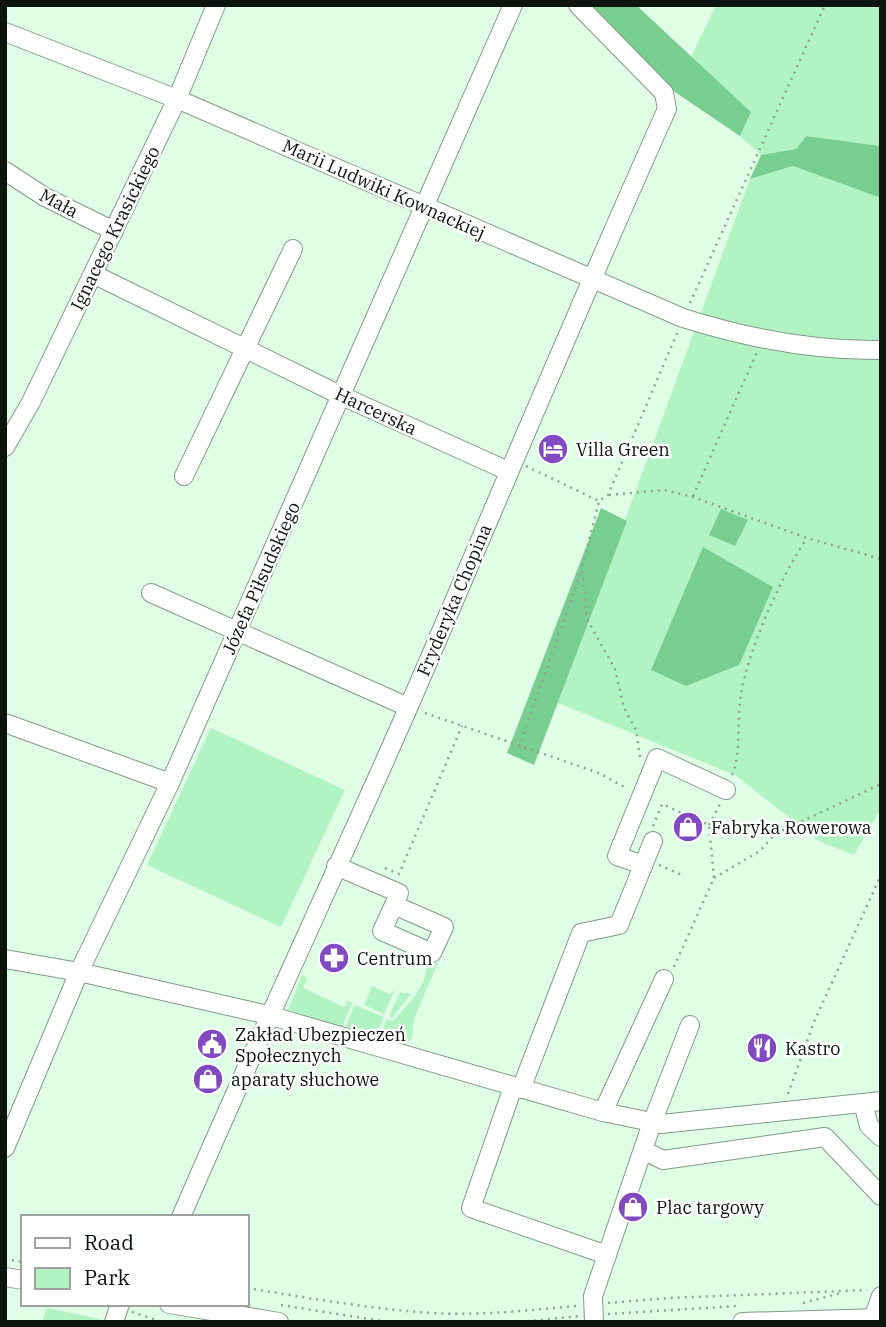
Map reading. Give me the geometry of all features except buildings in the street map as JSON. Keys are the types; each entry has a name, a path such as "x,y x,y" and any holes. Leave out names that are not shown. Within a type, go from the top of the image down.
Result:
{"street":[{"name":"Ignacego Krasickiego","path":"5,447 114,231 177,99 216,5"},
{"name":"Józefa Piłsudskiego","path":"5,1148 79,972 170,783 342,396 422,205 513,5"},
{"name":"Fryderyka Chopina","path":"182,1215 268,1015 408,707 590,280 667,109 667,100 578,5"},
{"name":"Marii Ludwiki Kownackiej","path":"5,32 177,99 683,318 762,339 837,350 881,350"},
{"name":"Mała","path":"5,171 45,197 114,231"},
{"path":"184,476 293,249"},
{"name":"Harcerska","path":"93,274 342,396 510,465"},
{"path":"151,593 408,707"},
{"path":"5,723 170,783"},
{"path":"648,863 617,856 657,758 726,790"},
{"path":"607,1255 471,1208 581,933 619,925 648,863 653,841"},
{"path":"336,866 399,893 394,905"},
{"path":"5,959 79,972 268,1015 603,1112 652,1122 715,1121 872,1102 869,1126 881,1137"},
{"path":"603,1112 664,979"},
{"path":"594,1309 607,1255 652,1122 690,1025"},
{"path":"802,1110 806,1139"},
{"path":"643,1150 663,1160 825,1137 881,1196"},
{"path":"746,1314 768,1321 875,1319 875,1293"},
{"path":"181,1306 279,1322"}],"path":[{"path":"608,495 683,318 825,5"},
{"path":"693,497 762,339"},
{"path":"510,465 599,501"},
{"path":"519,747 582,568 599,501 608,495 652,490 693,497 807,538 881,559"},
{"path":"709,825 736,766 737,718 744,674 788,569 807,538"},
{"path":"582,568 587,619 615,669 624,708 636,730 640,759"},
{"path":"408,707 599,773 642,797"},
{"path":"378,866 399,874 462,726"},
{"path":"714,878 760,852 775,835 881,784"},
{"path":"648,863 682,875"},
{"path":"781,1113 814,1022 881,875"},
{"path":"704,884 710,887"},
{"path":"248,1288 376,1309 485,1314 594,1309 746,1314"},
{"path":"791,1304 831,1298 844,1291"},
{"path":"520,1322 669,1298 844,1291 875,1293"},
{"path":"274,1304 388,1322"},
{"path":"485,1314 486,1322"}],"green space":[{"path":"586,5 636,5 751,112 740,136 675,92"},
{"path":"716,5 881,5 881,146 806,136 796,149 761,155 740,136 750,112 691,57"},
{"path":"806,136 881,146 881,198 793,166 750,179 761,155 796,149"},
{"path":"793,166 881,198 881,808 854,855 819,841 735,775 558,703 750,179"},
{"path":"601,508 627,521 534,765 507,753"},
{"path":"721,509 748,520 735,546 709,535"},
{"path":"703,547 773,587 739,665 686,686 651,670"},
{"path":"211,728 345,790 281,927 147,865"},
{"path":"426,958 438,963 414,1019 412,1038 405,1046 379,1039 387,1019 393,1021 423,983"},
{"path":"302,975 307,978 303,988 344,1007 348,1001 352,1003 342,1027 288,1010"},
{"path":"372,986 390,994 395,990 384,1014 364,1005"},
{"path":"400,992 411,994 392,1018 389,1016"},
{"path":"355,1005 384,1017 376,1038 345,1028"},
{"path":"47,1308 100,1319 99,1322 42,1322"}],"place":[{"name":"Villa Green","path":"553,449"},
{"name":"Fabryka Rowerowa","path":"688,827"},
{"name":"Centrum","path":"334,958"},
{"name":"Zakład Ubezpieczeń Społecznych","path":"212,1044"},
{"name":"Kastro","path":"762,1048"},
{"name":"aparaty słuchowe","path":"208,1079"},
{"name":"Plac targowy","path":"633,1207"}]}
